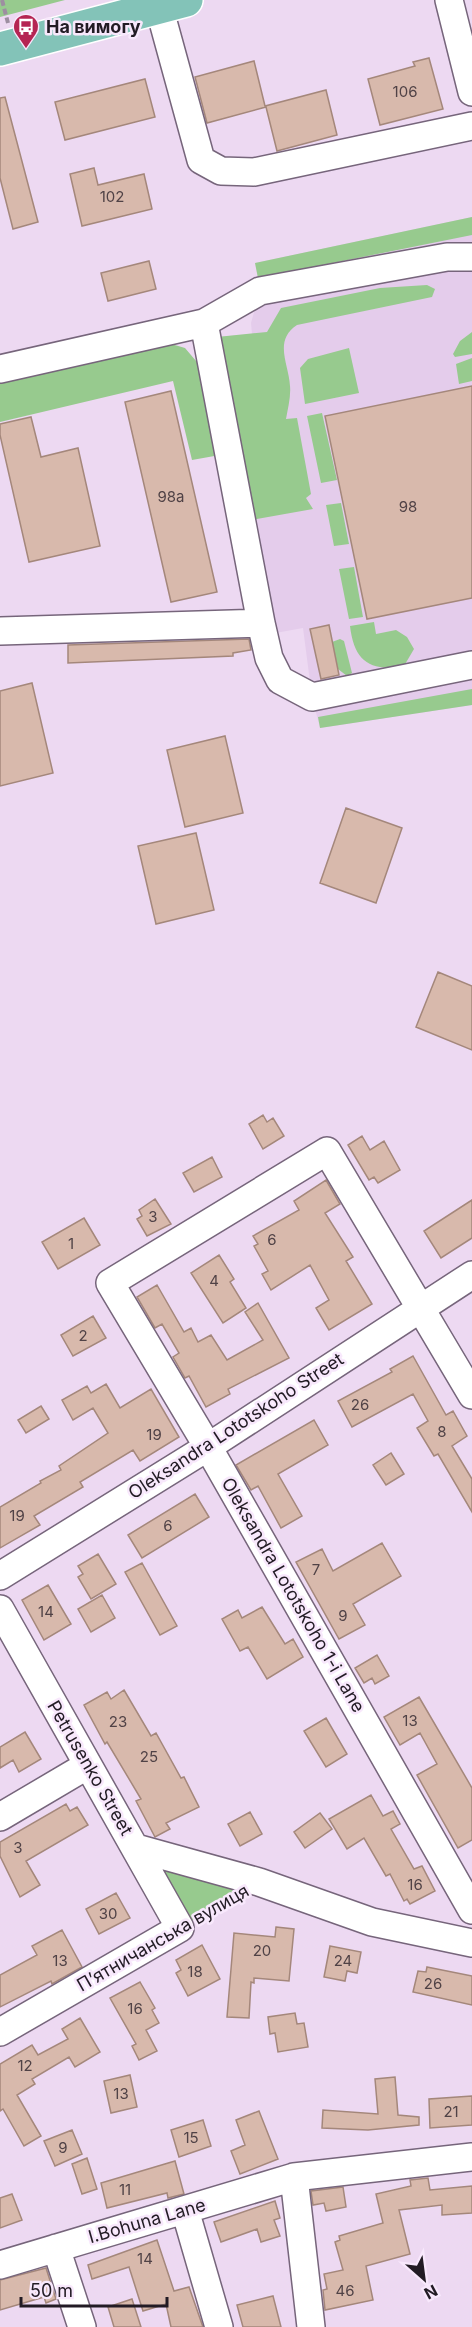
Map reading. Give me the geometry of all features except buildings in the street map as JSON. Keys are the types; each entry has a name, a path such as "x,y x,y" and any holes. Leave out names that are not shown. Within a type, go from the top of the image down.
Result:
{"main road":[{"path":"4,36 172,4"}],"street":[{"path":"449,0 472,92"},
{"path":"172,4 201,160 221,171 254,172 472,126"},
{"path":"0,369 204,323 260,291 447,257 472,257"},
{"path":"204,323 261,623 269,658 280,680 312,697 472,665"},
{"path":"0,631 261,623"},
{"name":"Oleksandra Lototskoho 1-i Lane","path":"420,1306 327,1151 110,1283 208,1447 472,1910"},
{"name":"Oleksandra Lototskoho Street","path":"0,1576 208,1447 420,1306 472,1275"},
{"path":"420,1306 472,1395"},
{"name":"Petrusenko Street","path":"0,1609 180,1928"},
{"path":"0,1817 88,1765"},
{"path":"136,1848 259,1882"},
{"name":"Пʼятничанська вулиця","path":"259,1882 372,1922 472,1943"},
{"name":"Пʼятничанська вулиця","path":"0,2032 180,1928"},
{"name":"I.Bohuna Lane","path":"0,2265 294,2177 472,2157"},
{"path":"294,2177 311,2327"},
{"path":"185,2210 219,2327"},
{"path":"56,2248 82,2327"}],"path":[{"path":"2,0 4,36"},
{"name":"Пʼятничанська вулиця","path":"180,1928 259,1882"}],"shaded area":[{"path":"472,217 472,705 320,728 312,697 303,628 270,634 217,337 252,334 251,323 260,291 255,263"}],"green space":[{"path":"0,0 65,0 0,17"},
{"path":"472,217 472,235 258,278 255,263"},
{"path":"427,285 435,289 432,297 297,325 290,331 284,346 290,390 286,419 297,418 311,494 306,498 313,509 251,520 217,337 267,332 281,308 380,288"},
{"path":"472,332 472,354 455,357 453,354 460,341"},
{"path":"168,343 185,348 202,368 220,455 192,460 173,381 0,422 0,380"},
{"path":"349,348 359,393 305,404 300,368 308,359"},
{"path":"472,358 472,381 459,384 456,364"},
{"path":"322,413 337,480 321,483 307,416"},
{"path":"341,503 349,544 334,546 326,505"},
{"path":"354,567 363,617 349,619 339,569"},
{"path":"374,622 376,634 396,630 407,637 414,649 404,666 373,665 360,656 355,648 350,626"},
{"path":"340,639 344,641 352,673 347,676 338,669 332,642"},
{"path":"472,689 472,705 320,728 318,717"},
{"path":"136,1848 259,1882 180,1928"}],"place":[{"name":"На вимогу","path":"26,50"}]}
